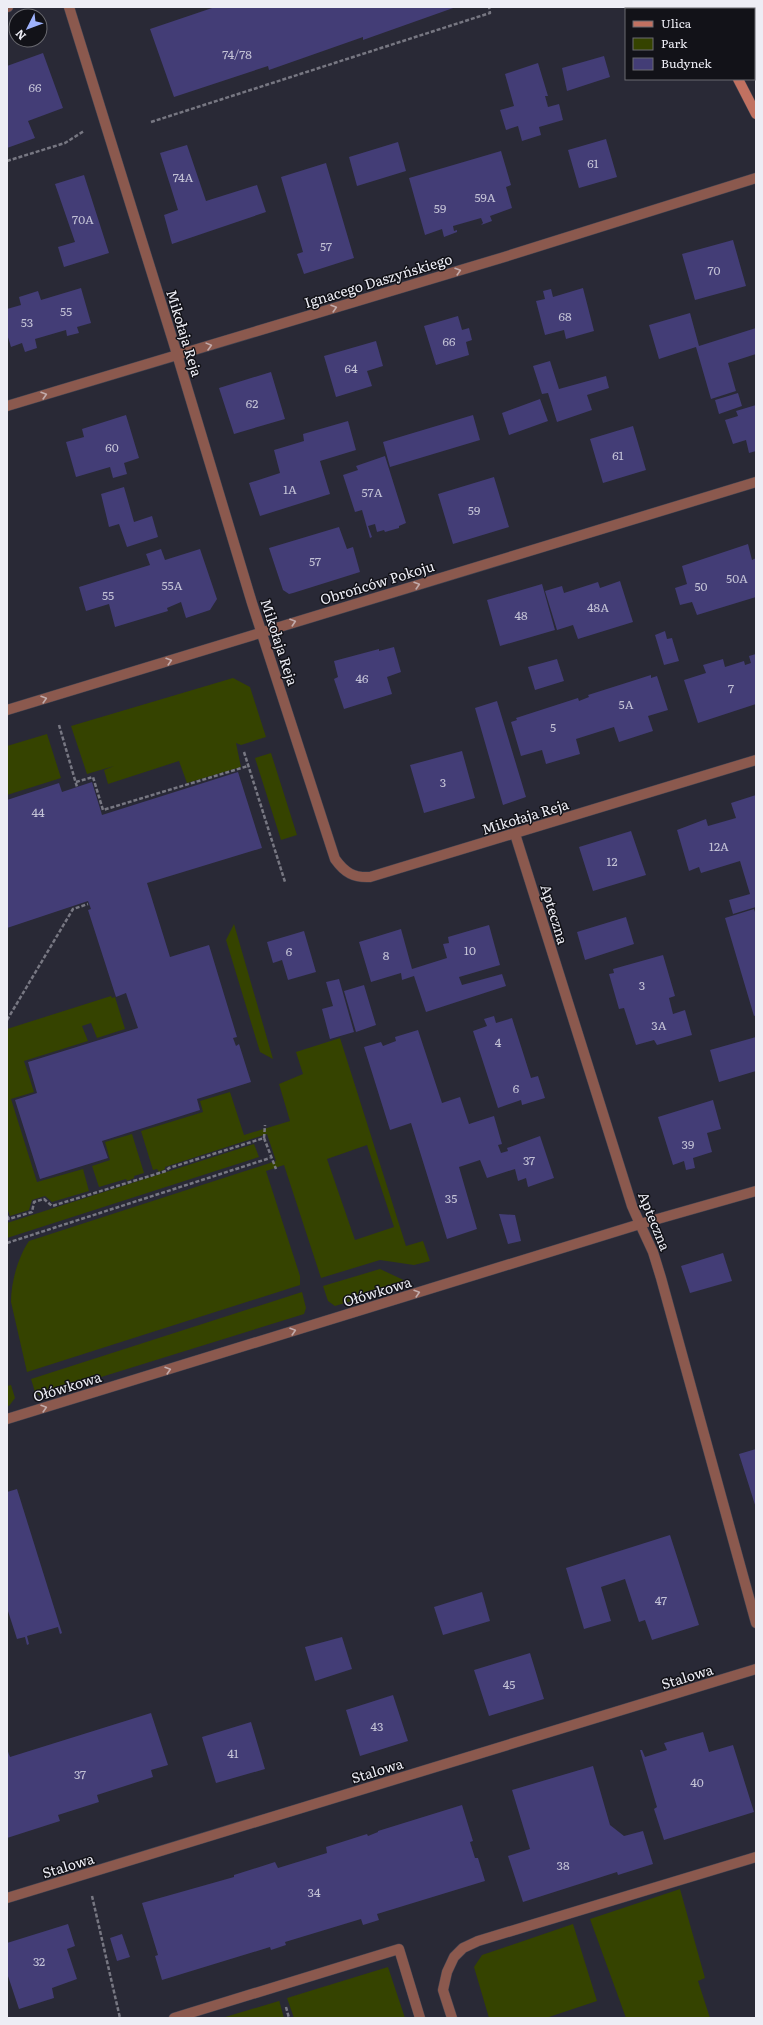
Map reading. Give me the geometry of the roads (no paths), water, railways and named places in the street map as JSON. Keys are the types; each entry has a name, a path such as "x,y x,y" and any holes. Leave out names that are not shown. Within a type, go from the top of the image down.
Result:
{"street":[{"name":"Mikołaja Reja","path":"69,7 262,632 335,859 347,873 355,877 370,877 756,760"},
{"path":"739,80 756,114"},
{"name":"Ignacego Daszyńskiego","path":"7,406 501,258 756,178"},
{"name":"Obrońców Pokoju","path":"7,710 756,482"},
{"name":"Apteczna","path":"515,834 632,1206 653,1252 661,1278 756,1623"},
{"name":"Ołówkowa","path":"7,1420 640,1224 756,1190"},
{"name":"Stalowa","path":"7,1898 756,1669"},
{"path":"452,2018 443,1990 447,1972 454,1957 463,1948 478,1941 756,1857"},
{"path":"174,2018 399,1949 420,2018"}]}
